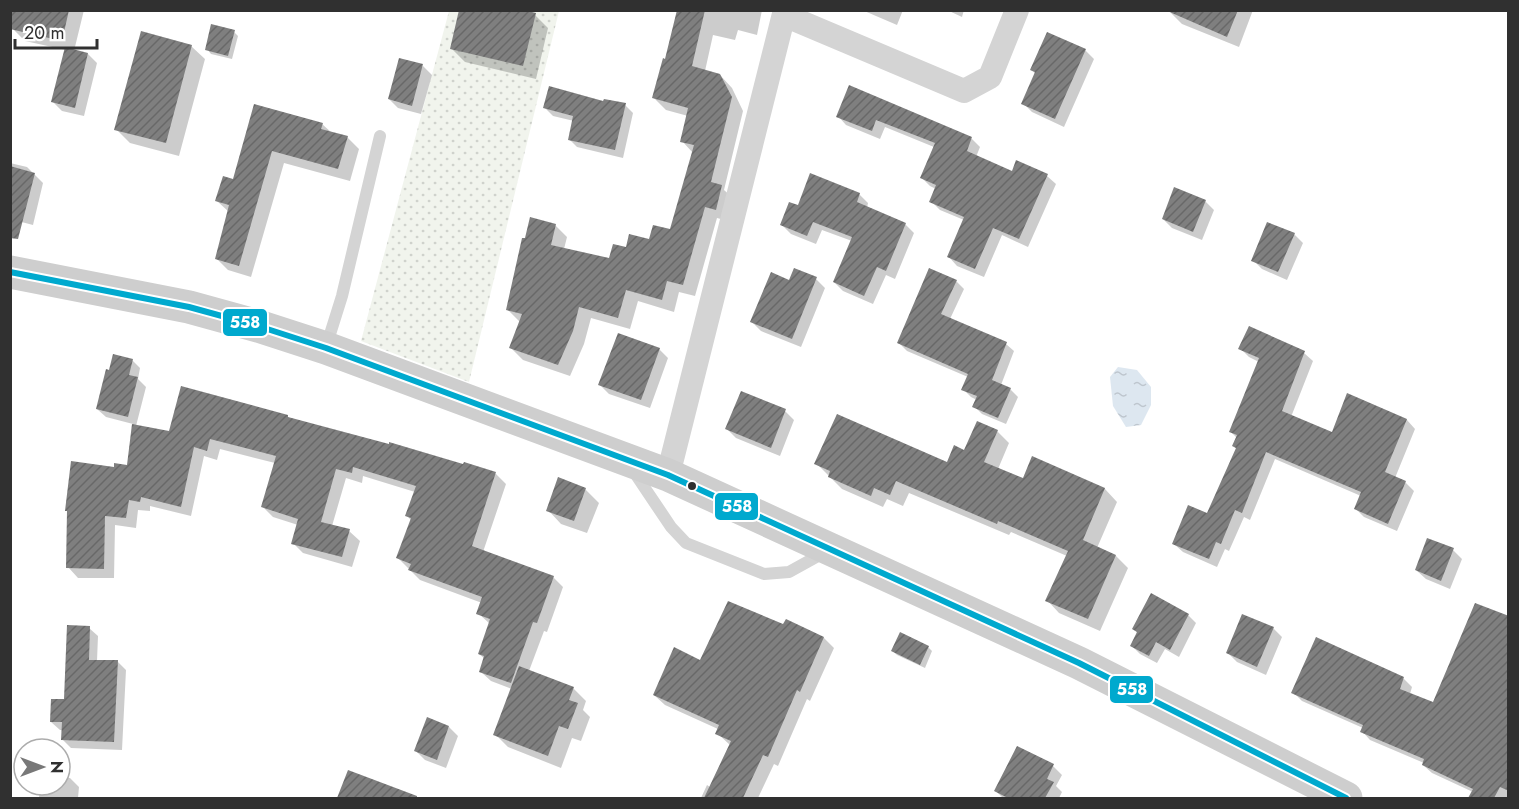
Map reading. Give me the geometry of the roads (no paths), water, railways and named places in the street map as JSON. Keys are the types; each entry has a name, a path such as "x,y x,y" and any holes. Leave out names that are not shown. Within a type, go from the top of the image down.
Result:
{"main road":[{"path":"10,272 189,307 258,326 326,348 625,458 668,475 1079,663 1346,798"}],"street":[{"path":"668,475 785,13 964,91 990,77 1017,10"}],"lane":[{"path":"326,348 342,296 380,136"},
{"path":"625,458 670,527 687,543 764,574 789,572 831,549"}],"water":[{"path":"1118,367 1137,370 1151,387 1151,405 1141,425 1126,427 1113,406 1110,377"}]}
